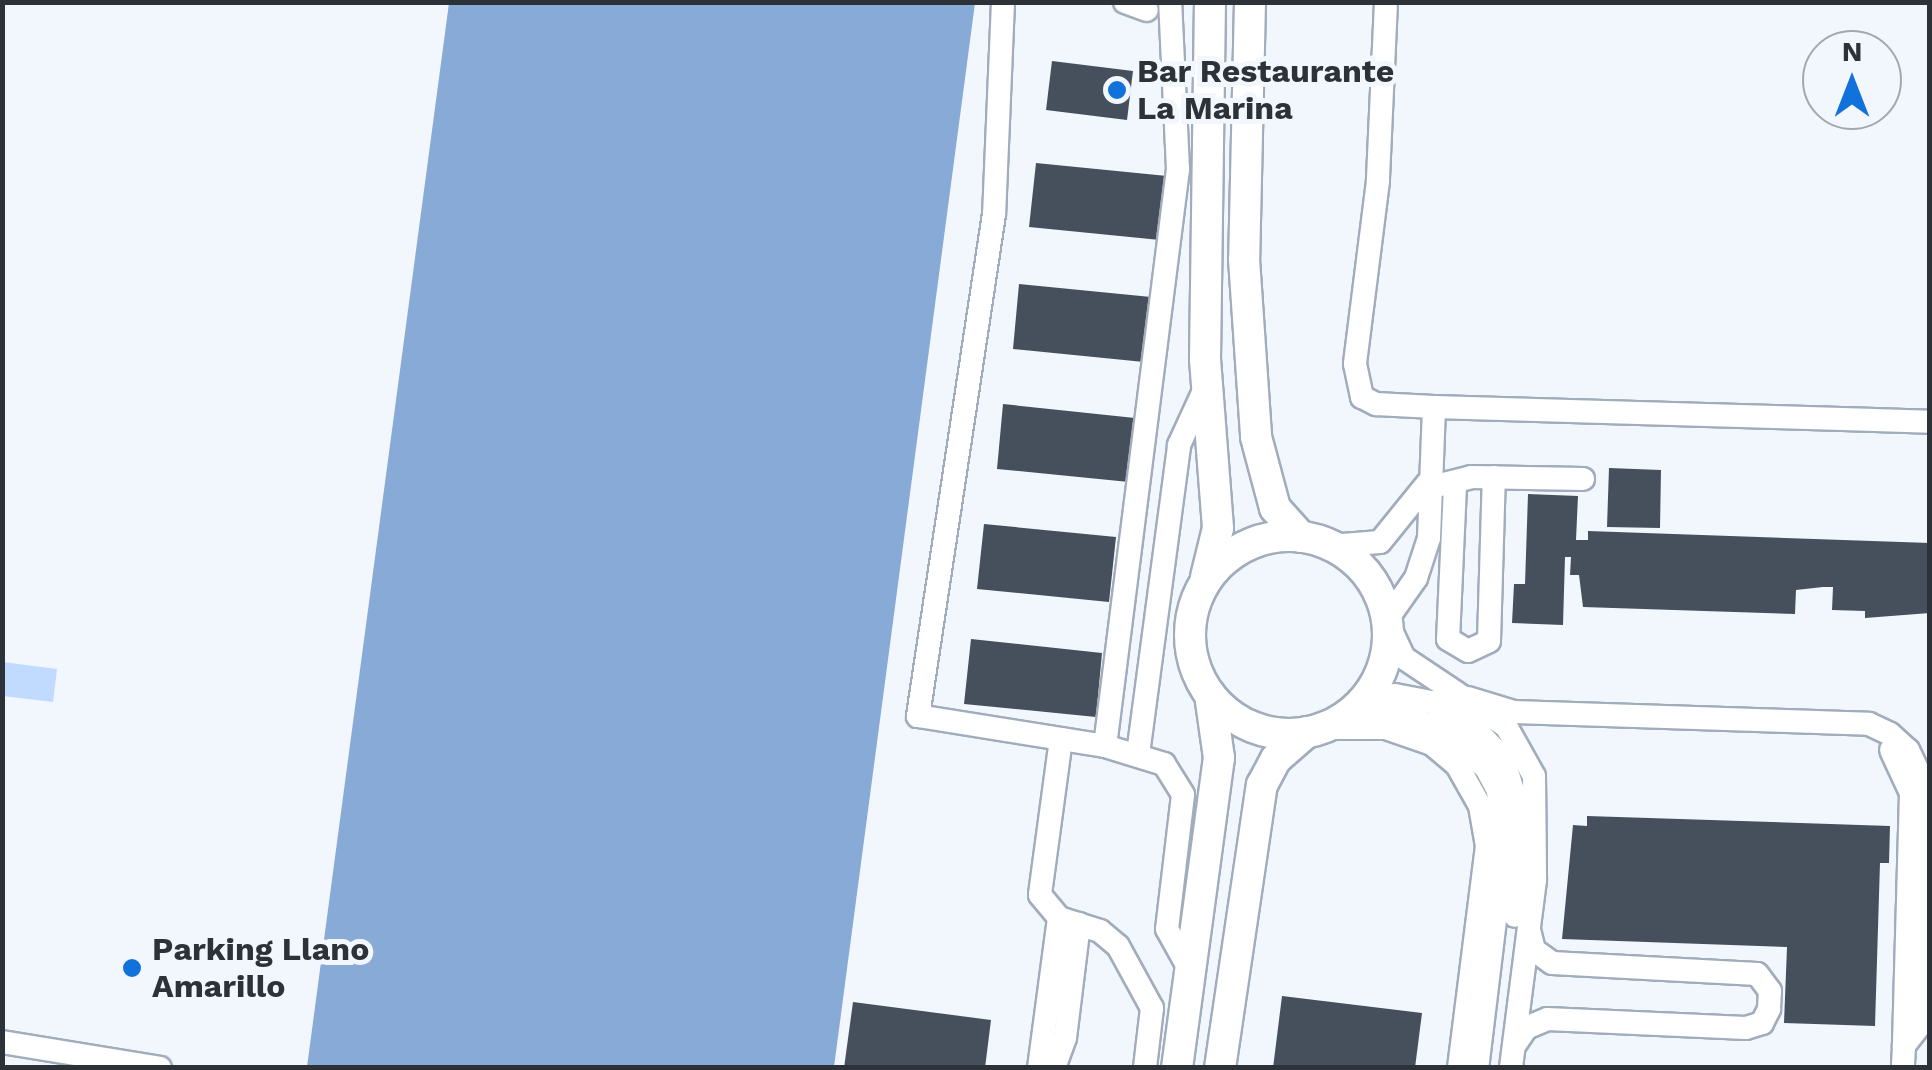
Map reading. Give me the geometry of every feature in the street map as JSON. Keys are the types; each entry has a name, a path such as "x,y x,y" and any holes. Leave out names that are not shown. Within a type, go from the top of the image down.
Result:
{"main road":[{"path":"1177,1068 1220,758 1210,696 1194,664 1189,628 1218,528 1208,384 1203,219 1210,2"},
{"path":"1225,1060 1262,785 1276,759 1315,730 1359,706 1383,672 1388,622 1374,584 1275,508 1256,437 1244,259 1250,2"},
{"path":"1206,577 1248,544 1316,541"},
{"path":"1210,696 1254,727 1315,730"}],"street":[{"path":"1003,2 994,214 918,716 1105,746 1164,764 1183,795 1167,929 1191,972"},
{"path":"1125,2 1148,10"},
{"path":"1105,746 1178,169 1170,2"},
{"path":"1386,2 1378,181 1356,382 1362,397 1376,404 1434,407 1930,422"},
{"path":"1138,754 1179,445 1208,384"},
{"path":"1434,407 1426,484 1435,504 1429,538 1416,578 1388,622 1404,658 1506,726 1534,776 1538,824 1512,1057"},
{"path":"1426,484 1455,486 1471,477 1583,479"},
{"path":"1455,486 1448,638 1468,651 1490,640 1494,477"},
{"path":"1316,541 1380,542 1426,484"},
{"path":"1438,682 1454,645"},
{"path":"1359,706 1410,696 1454,714 1488,739 1514,781 1521,817 1518,901 1495,1068"},
{"path":"1468,698 1514,712 1868,724 1908,750 1928,792 1924,1020 1904,1057"},
{"path":"1359,706 1392,712 1444,730 1486,768 1498,791 1504,846 1477,1068"},
{"path":"1868,724 1904,771 1911,794 1904,1057"},
{"path":"1315,730 1365,725 1422,740 1457,765 1480,806 1487,846 1459,1068"},
{"path":"1061,739 1040,895 1069,921 1118,946 1152,1008 1144,1068"},
{"path":"1039,1068 1069,921"},
{"path":"1054,1068 1065,1038 1069,921"},
{"path":"1512,1057 1526,1028 1548,1019 1746,1028 1762,1023 1770,1009 1770,991 1757,974 1552,963 1534,950 1528,930"},
{"path":"2,1042 123,1065 160,1068"}],"shaded area":[{"path":"449,3 975,3 834,1067 307,1067"},
{"path":"3,662 57,669 53,702 3,696"}],"building":[{"path":"1052,61 1133,71 1127,120 1046,110"},
{"path":"1036,163 1167,176 1160,240 1029,227"},
{"path":"1019,284 1151,297 1144,362 1013,349"},
{"path":"1003,404 1135,418 1129,482 997,469"},
{"path":"1609,468 1661,470 1660,528 1607,527"},
{"path":"1528,494 1578,496 1576,540 1588,540 1588,531 1930,543 1930,613 1865,618 1865,611 1832,610 1833,587 1796,590 1795,614 1583,607 1579,575 1570,575 1571,557 1565,557 1563,625 1512,623 1514,584 1525,584"},
{"path":"984,524 1116,537 1109,602 977,589"},
{"path":"971,639 1102,653 1096,717 964,704"},
{"path":"1587,816 1890,826 1889,863 1880,863 1875,1026 1784,1023 1787,947 1562,939 1573,825 1587,826"},
{"path":"1282,996 1422,1013 1415,1068 1273,1068"},
{"path":"853,1002 991,1020 985,1068 844,1068"}],"place":[{"name":"Bar Restaurante La Marina","path":"1117,90"},
{"name":"Parking Llano Amarillo","path":"132,968"}]}
